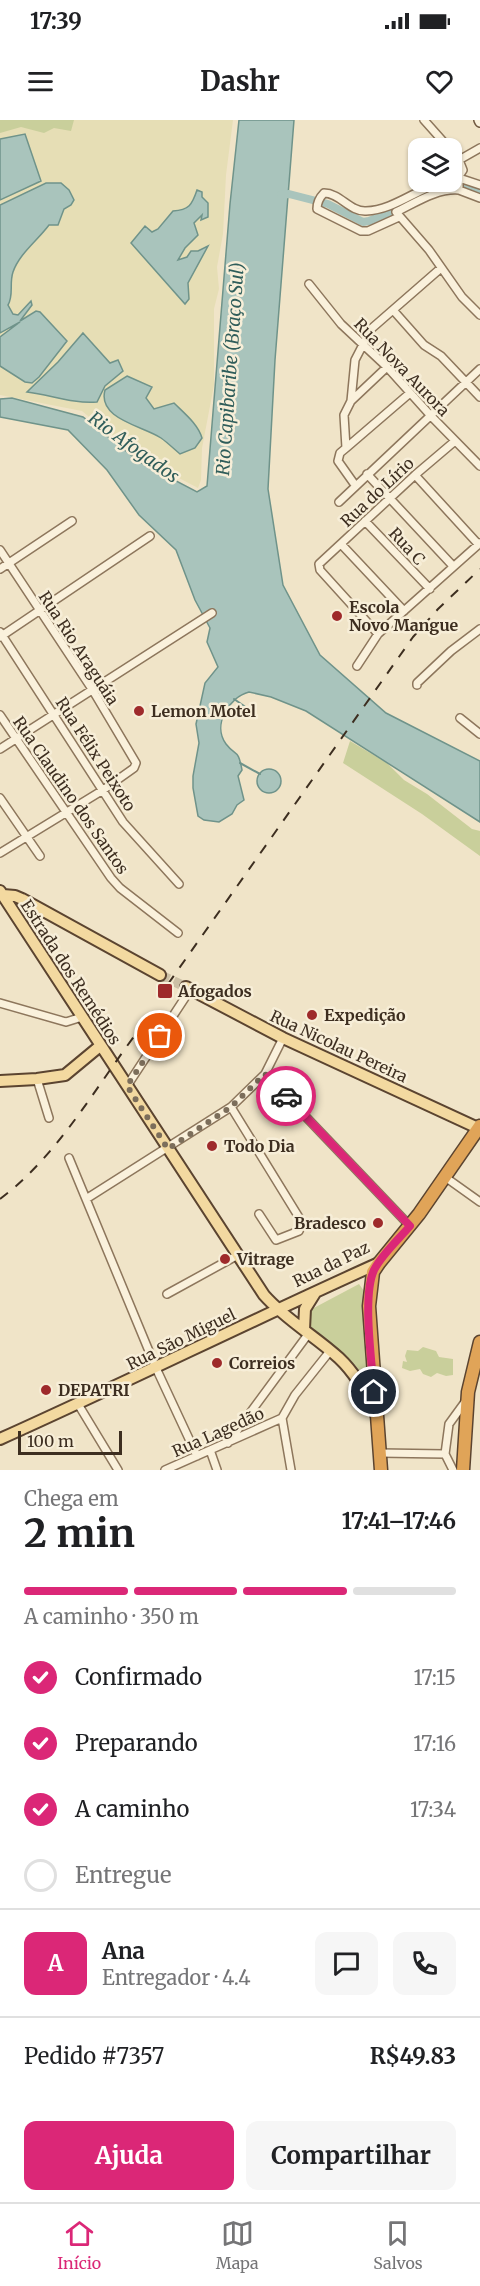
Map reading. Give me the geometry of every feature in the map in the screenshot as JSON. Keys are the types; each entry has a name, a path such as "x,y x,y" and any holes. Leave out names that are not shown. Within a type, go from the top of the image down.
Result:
{"highway":[{"name":"Rua da Paz","path":"379,1263 410,1226 479,1128"},
{"path":"379,1263 370,1284 369,1306 375,1413 381,1470"},
{"path":"463,1470 467,1398 480,1342"}],"main road":[{"path":"1,894 22,899 160,975"},
{"name":"Estrada dos Remédios","path":"1,894 264,1295 276,1309 330,1351 360,1382 375,1413"},
{"name":"Rua Nicolau Pereira","path":"188,988 283,1038 479,1128"},
{"path":"0,1081 65,1075 100,1046"},
{"name":"Rua da Paz","path":"276,1309 379,1263"},
{"path":"306,1331 305,1309 317,1291"},
{"name":"Rua São Miguel","path":"0,1439 156,1368 276,1309"}],"street":[{"path":"424,120 440,138"},
{"path":"462,158 480,148"},
{"path":"462,184 480,186"},
{"path":"462,187 480,198"},
{"path":"421,192 390,205 366,211 356,209 331,193 324,193 318,201 317,209 361,231 368,231 439,192"},
{"path":"397,215 429,250 462,297 480,315"},
{"path":"351,401 355,360 371,329 441,267"},
{"name":"Rua Nova Aurora","path":"309,284 341,324 365,344 430,416 480,466"},
{"path":"393,310 424,345 441,356 480,397"},
{"path":"346,448 344,415 351,401 387,367"},
{"path":"339,502 480,369"},
{"path":"355,485 338,461 340,453 410,393"},
{"name":"Rua do Lírio","path":"378,634 320,570 319,564 415,474 455,441"},
{"path":"367,474 453,566"},
{"path":"357,666 378,634 479,543 415,474"},
{"path":"0,569 72,520"},
{"name":"Rua C","path":"365,521 430,589"},
{"path":"1,635 150,536"},
{"path":"341,544 404,611"},
{"name":"Rua Rio Araguáia","path":"0,550 92,689 135,760 134,768 103,790"},
{"path":"0,749 212,613"},
{"path":"417,685 451,651 480,629"},
{"name":"Rua Félix Peixoto","path":"1,635 123,822 179,884"},
{"name":"Rua Claudino dos Santos","path":"0,715 116,883 178,933"},
{"path":"460,718 480,734"},
{"path":"0,853 103,790"},
{"path":"0,798 40,856"},
{"path":"127,1086 188,988"},
{"path":"0,1003 66,1022 82,1017"},
{"path":"86,1199 231,1107 265,1074 283,1038"},
{"path":"265,1074 410,1226"},
{"path":"37,1079 49,1118"},
{"path":"231,1107 300,1219 302,1226 299,1231 276,1240 259,1214"},
{"path":"69,1158 156,1368 197,1456"},
{"path":"445,1177 480,1202"},
{"path":"167,1294 237,1255"},
{"path":"228,1443 306,1331"},
{"path":"291,1470 282,1418 295,1395 330,1351"},
{"path":"453,1470 446,1454 449,1424 467,1398"},
{"path":"78,1404 118,1470"},
{"name":"Rua Lagedão","path":"165,1470 282,1418"},
{"path":"210,1450 217,1470"},
{"path":"380,1453 446,1454"}],"shaded area":[{"path":"0,120 233,120 226,175 223,234 217,267 219,289 214,309 214,385 202,448 201,480 198,488 135,455 82,411 0,395"}],"green space":[{"path":"0,120 74,120 71,131 54,128 44,133 21,127 0,133"},
{"path":"350,741 387,763 404,780 427,794 472,829 480,831 480,856 422,814 343,763"},
{"path":"359,1284 364,1291 370,1384 355,1365 309,1326 310,1310"},
{"path":"423,1347 436,1351 439,1357 453,1359 453,1375 446,1376 437,1373 431,1377 423,1374 420,1369 410,1371 402,1368 403,1361 407,1362 405,1356 407,1350 418,1351"}],"water":[{"name":"Rio Capibaribe (Braço Sul)","path":"239,120 294,120 275,360 268,489 283,585 320,655 386,713 480,761 480,822 306,711 271,697 249,692 229,706 221,729 226,744 239,758 242,770 238,776 244,800 237,805 232,814 219,822 204,820 198,816 193,788 199,743 196,724 205,683 218,667 207,642 210,628 195,600 176,550 139,515 107,470 68,430 0,417 0,399 12,398 83,417 140,462 197,492 207,486"},
{"path":"25,134 41,181 0,200 0,139"},
{"path":"46,183 61,183 69,190 74,200 64,209 58,225 49,225 16,265 8,305 13,314 18,315 31,301 32,305 20,321 36,311 40,312 67,341 32,383 25,382 0,366 0,337 20,322 0,333 0,205"},
{"path":"197,190 202,192 202,197 208,203 208,217 201,220 202,215 194,223 198,235 185,248 178,260 187,257 191,251 198,251 208,246 188,283 189,299 185,304 131,243 145,226 152,232 158,229 173,211 189,206"},
{"path":"83,333 110,363 118,360 123,371 105,386 97,402 71,401 27,392 58,362"},
{"path":"127,376 152,387 146,398 154,409 174,403 190,419 202,438 195,448 180,454 161,438 114,415 104,400 105,390"},
{"path":"269,769 274,770 280,776 280,786 274,792 269,793 264,792 258,786 257,781 258,776 264,770"}],"waterway":[{"path":"430,193 455,188 480,193"},
{"path":"281,195 289,194 328,204 363,222 401,208"},
{"path":"234,699 247,708 244,716"},
{"path":"240,763 260,774"}],"tunnel":[{"path":"160,975 186,987"}],"railway":[{"path":"168,984 413,637 438,609 480,569"},
{"path":"0,1199 21,1181 59,1140 142,1026"}],"way so far":[{"path":"160,1036 127,1086 168,1149 231,1107 265,1074 286,1096"}],"place":[{"name":"Escola Novo Mangue","path":"337,616"},
{"name":"Lemon Motel","path":"139,711"},
{"name":"Afogados","path":"165,991"},
{"name":"Expedição","path":"312,1015"},
{"name":"Todo Dia","path":"212,1146"},
{"name":"Bradesco","path":"378,1223"},
{"name":"Vitrage","path":"225,1259"},
{"name":"Correios","path":"217,1363"},
{"name":"DEPATRI","path":"46,1390"}],"route":[{"path":"286,1096 410,1226 379,1263 373,1272 370,1284 369,1306 374,1392"}],"water label":[{"name":"Rio Afogados","path":"134,447"}]}
